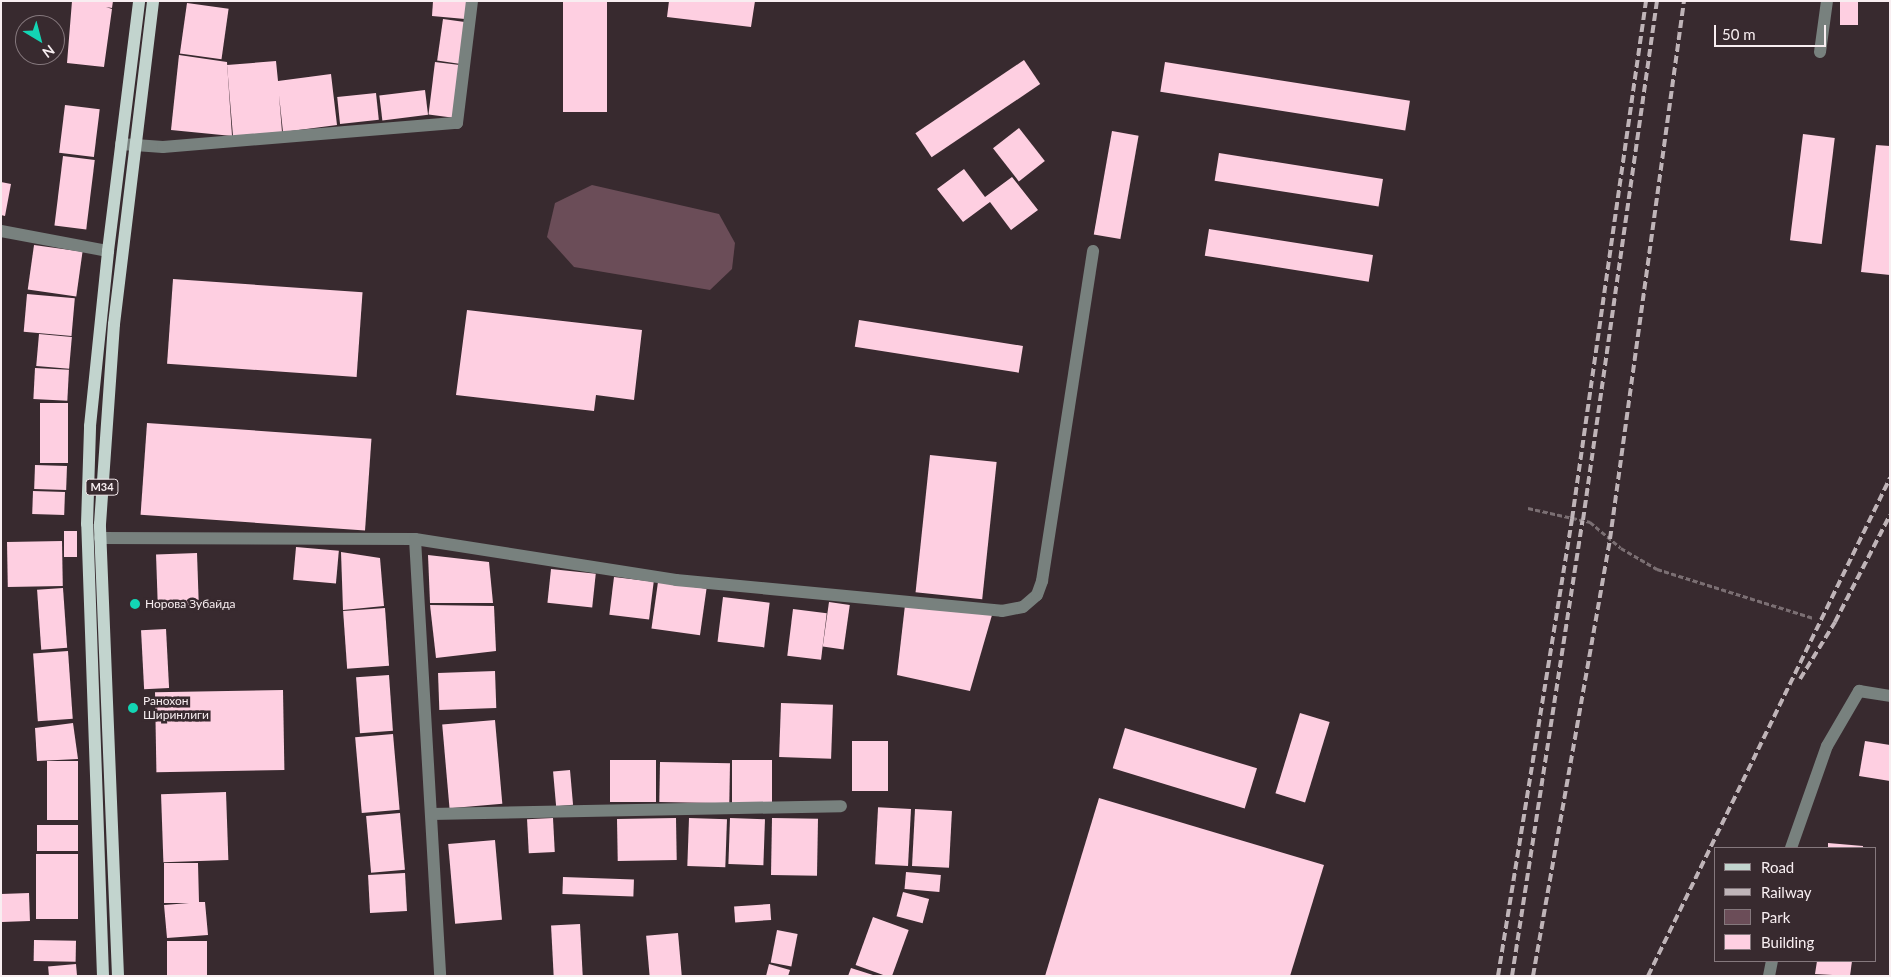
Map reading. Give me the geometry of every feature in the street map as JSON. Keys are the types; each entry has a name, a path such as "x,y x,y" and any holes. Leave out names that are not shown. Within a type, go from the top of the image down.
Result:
{"main road":[{"name":"M34","path":"103,976 87,524 90,426 108,251 139,1"},
{"name":"M34","path":"118,976 100,538 111,353 134,145 153,1"}],"street":[{"path":"121,144 163,147 457,123 472,1"},
{"path":"1820,52 1827,1"},
{"path":"1,232 108,251"},
{"path":"100,538 415,539 676,580 1002,611 1023,607 1037,595 1042,581 1093,251"},
{"path":"415,539 440,976"},
{"path":"1791,847 1826,746 1859,691 1890,696"},
{"path":"431,814 841,806"},
{"path":"1769,976 1772,962"}],"path":[{"path":"1528,508 1590,522 1621,548 1656,569 1813,618"}],"green space":[{"path":"592,185 719,214 735,243 732,269 710,290 574,267 547,237 555,203"}],"building":[{"path":"72,1 113,1 112,8 106,7 112,9 104,67 67,63"},
{"path":"433,1 467,1 465,19 432,16"},
{"path":"563,1 607,1 607,112 563,112"},
{"path":"669,1 755,1 751,27 667,17"},
{"path":"1840,1 1858,1 1858,25 1840,25"},
{"path":"187,3 229,9 221,59 180,54"},
{"path":"443,19 465,22 459,64 437,61"},
{"path":"179,55 227,62 232,136 171,130"},
{"path":"1024,60 1040,84 932,157 915,133"},
{"path":"276,61 278,81 331,74 337,125 283,132 279,95 282,132 233,136 227,65"},
{"path":"435,62 460,65 453,118 429,115"},
{"path":"1165,62 1410,101 1405,130 1160,92"},
{"path":"425,90 428,115 382,120 379,96"},
{"path":"376,93 379,120 340,124 337,97"},
{"path":"65,105 100,109 94,157 59,153"},
{"path":"1019,128 1045,161 1019,181 993,148"},
{"path":"1112,131 1139,136 1120,239 1094,234"},
{"path":"1803,134 1835,138 1822,244 1790,240"},
{"path":"1876,145 1890,146 1890,275 1861,272"},
{"path":"1219,153 1383,179 1379,207 1215,181"},
{"path":"63,156 95,160 86,229 54,225"},
{"path":"964,169 985,197 1012,177 1038,210 1011,230 990,202 963,222 937,189"},
{"path":"1,182 11,184 5,216 1,215"},
{"path":"1209,229 1373,255 1369,282 1205,256"},
{"path":"34,245 83,252 76,296 28,290"},
{"path":"173,279 363,292 357,377 167,364"},
{"path":"27,294 75,298 72,336 24,332"},
{"path":"467,310 642,330 634,400 596,395 594,411 456,395"},
{"path":"859,320 1023,346 1019,373 855,347"},
{"path":"39,334 72,337 69,369 36,366"},
{"path":"35,368 69,370 67,401 33,399"},
{"path":"40,403 68,403 68,463 40,463"},
{"path":"147,423 371,439 365,530 141,515"},
{"path":"930,455 997,462 982,599 916,592"},
{"path":"35,465 67,466 66,490 34,489"},
{"path":"33,491 65,492 64,515 32,514"},
{"path":"64,531 77,531 77,557 64,557"},
{"path":"62,541 63,586 8,587 7,542"},
{"path":"296,547 339,551 336,584 293,580"},
{"path":"341,552 380,558 384,606 343,610"},
{"path":"197,553 199,608 158,609 156,554"},
{"path":"428,555 489,562 493,603 430,603"},
{"path":"551,569 596,574 592,608 547,603"},
{"path":"614,577 654,582 649,620 609,615"},
{"path":"658,582 707,589 700,635 651,629"},
{"path":"63,588 67,648 41,650 37,590"},
{"path":"723,597 770,603 764,647 718,642"},
{"path":"829,602 850,605 844,649 823,647"},
{"path":"430,605 494,606 496,651 436,658"},
{"path":"905,605 992,615 970,691 897,675"},
{"path":"385,608 389,666 347,669 343,611"},
{"path":"793,609 827,613 821,660 787,656"},
{"path":"166,629 169,688 144,689 141,630"},
{"path":"68,651 73,719 38,721 33,653"},
{"path":"495,671 496,708 439,710 438,673"},
{"path":"389,675 393,731 360,733 356,677"},
{"path":"283,690 284,770 156,772 155,692"},
{"path":"781,703 833,705 831,759 779,757"},
{"path":"1300,713 1330,722 1305,802 1275,793"},
{"path":"495,720 502,804 450,808 442,725"},
{"path":"73,723 78,759 37,761 35,728"},
{"path":"1125,728 1257,768 1245,809 1113,768"},
{"path":"393,734 400,810 362,813 355,737"},
{"path":"852,741 888,741 888,791 852,791"},
{"path":"1865,741 1890,745 1890,781 1859,776"},
{"path":"610,760 656,760 656,802 610,802"},
{"path":"732,760 772,760 772,803 732,803"},
{"path":"47,761 78,761 78,820 47,820"},
{"path":"660,762 730,763 729,803 659,802"},
{"path":"570,770 573,805 556,806 553,771"},
{"path":"226,792 228,860 163,862 161,794"},
{"path":"1099,798 1324,865 1290,976 1045,976"},
{"path":"878,807 911,809 908,866 875,864"},
{"path":"915,809 952,811 949,868 912,866"},
{"path":"400,813 405,870 371,873 366,816"},
{"path":"553,818 555,852 529,853 527,819"},
{"path":"676,818 677,860 618,861 617,819"},
{"path":"689,818 727,819 725,867 687,866"},
{"path":"730,818 765,819 763,865 728,864"},
{"path":"772,818 818,819 817,876 771,875"},
{"path":"37,825 78,825 78,851 37,851"},
{"path":"495,840 502,920 455,924 448,844"},
{"path":"1828,843 1863,846 1863,847 1828,847"},
{"path":"36,854 78,854 78,919 36,919"},
{"path":"164,863 198,863 199,902 205,902 208,935 167,938 164,905 189,903 164,903"},
{"path":"906,872 941,875 939,892 905,889"},
{"path":"405,873 407,911 370,913 368,875"},
{"path":"563,877 634,879 633,896 562,894"},
{"path":"903,892 929,899 923,923 897,916"},
{"path":"29,893 30,921 2,922 1,894"},
{"path":"770,904 771,920 735,922 734,907"},
{"path":"873,917 909,930 892,976 886,976 856,965"},
{"path":"580,924 583,976 554,976 551,926"},
{"path":"777,930 798,934 791,966 771,962"},
{"path":"678,933 682,976 650,976 646,936"},
{"path":"34,940 76,941 76,962 34,961"},
{"path":"167,941 207,941 207,976 167,976"},
{"path":"1817,962 1852,962 1850,976 1815,974"},
{"path":"76,964 77,976 49,976 48,966"},
{"path":"769,964 790,970 788,976 766,976"},
{"path":"851,968 873,975 873,976 848,976"}],"railway":[{"path":"1498,976 1572,519 1646,1"},
{"path":"1512,976 1583,520 1657,1"},
{"path":"1533,976 1610,539 1684,1"},
{"path":"1648,976 1890,478"},
{"path":"1800,679 1835,622 1890,515"}],"place":[{"name":"Норова Зубайда","path":"135,604"},
{"name":"Ранохон Ширинлиги","path":"133,708"}]}
